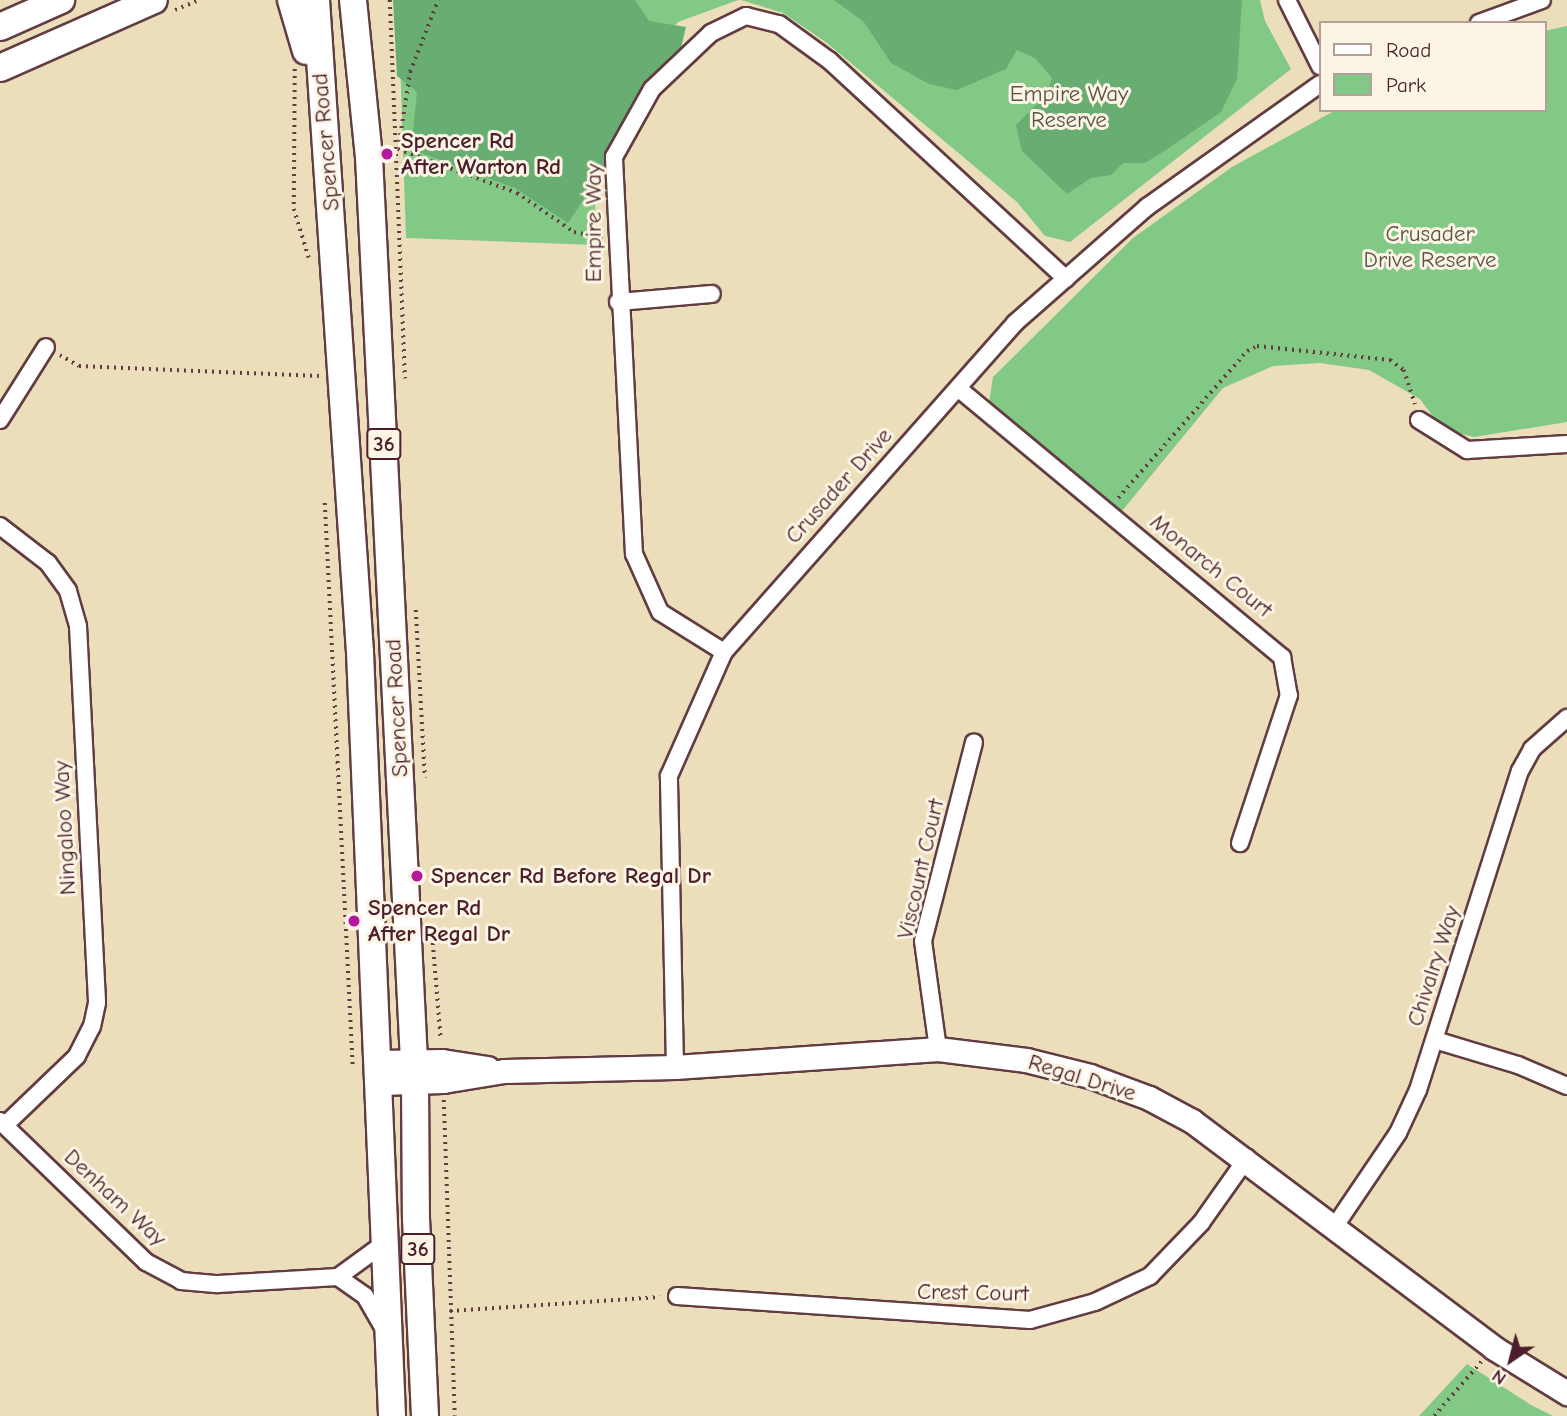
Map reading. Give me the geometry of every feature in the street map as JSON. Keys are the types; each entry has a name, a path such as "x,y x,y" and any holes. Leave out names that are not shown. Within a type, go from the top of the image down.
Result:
{"main road":[{"path":"0,27 61,0"},
{"path":"0,68 154,0"},
{"path":"291,0 305,37 308,82 324,116"},
{"name":"Spencer Road","path":"316,0 324,116 332,388 380,1073 388,1239 391,1416"},
{"name":"Spencer Road","path":"353,0 369,157 415,1072 416,1218 423,1297 425,1416"},
{"path":"332,388 356,345 356,310 376,299"},
{"path":"375,987 386,982 390,973 389,919 406,889"},
{"path":"412,1416 410,1320 423,1297"}],"street":[{"path":"1287,0 1318,62"},
{"path":"1484,21 1538,0"},
{"name":"Empire Way","path":"724,652 660,612 634,554 618,302 614,157 652,89 711,33 746,16 779,23 830,61 1066,279"},
{"name":"Crusader Drive","path":"675,1068 669,776 724,652 1015,323 1147,207 1318,85"},
{"path":"618,302 712,294"},
{"path":"0,419 46,347"},
{"name":"Monarch Court","path":"958,389 1107,509 1282,657 1289,695 1240,843"},
{"path":"1420,420 1467,450 1567,443"},
{"name":"Ningaloo Way","path":"0,526 48,562 68,591 78,626 97,1003 92,1026 77,1056 2,1123"},
{"name":"Chivalry Way","path":"1335,1226 1398,1133 1435,1040 1520,771 1532,749 1567,718"},
{"name":"Viscount Court","path":"938,1049 923,941 974,742"},
{"path":"1435,1040 1518,1065 1567,1086"},
{"name":"Regal Drive","path":"380,1073 675,1068 938,1049 1026,1060 1090,1076 1149,1098 1247,1158 1493,1348 1567,1393"},
{"name":"Denham Way","path":"2,1123 146,1262 181,1281 218,1284 338,1277"},
{"name":"Crest Court","path":"677,1296 1030,1320 1095,1302 1150,1276 1201,1223 1247,1158"},
{"path":"388,1239 338,1277 365,1296 391,1340"}],"path":[{"path":"390,0 398,149 405,391"},
{"path":"398,149 410,72 438,0"},
{"path":"295,61 294,209 313,266"},
{"path":"398,149 517,193 590,239 615,238"},
{"path":"1107,509 1179,434 1247,351 1257,346 1390,360 1404,370 1420,420"},
{"path":"46,347 79,366 332,388"},
{"path":"319,366 332,388"},
{"path":"325,490 353,1071"},
{"path":"416,601 425,787"},
{"path":"432,934 443,1071 455,1416"},
{"path":"450,1311 677,1296"},
{"path":"1434,1416 1493,1348"}],"green space":[{"path":"393,0 635,0 649,21 686,27 679,56 568,223 515,188 411,149 417,92 397,76"},
{"path":"398,0 738,0 678,22 620,84 594,141 596,245 406,238"},
{"name":"Empire Way Reserve","path":"741,0 1260,0 1265,21 1291,69 1070,242 1045,236 1017,202 827,43 783,13"},
{"name":"Empire Way Reserve","path":"834,0 1242,0 1237,79 1221,112 1169,148 1145,163 1123,163 1111,175 1091,178 1067,194 1022,151 1016,125 1047,94 1052,78 1035,58 1017,50 1006,69 957,90 929,84 891,63 864,22"},
{"name":"Crusader Drive Reserve","path":"1567,26 1567,422 1474,437 1442,429 1420,399 1369,370 1320,363 1273,366 1223,388 1117,517 1011,433 989,403 993,377 1133,238 1232,167 1332,112 1546,112 1546,31"},
{"path":"1467,1364 1531,1405 1553,1416 1419,1416"}],"place":[{"name":"Spencer Rd After Warton Rd","path":"387,154"},
{"name":"Spencer Rd Before Regal Dr","path":"417,876"},
{"name":"Spencer Rd After Regal Dr","path":"354,921"}]}
